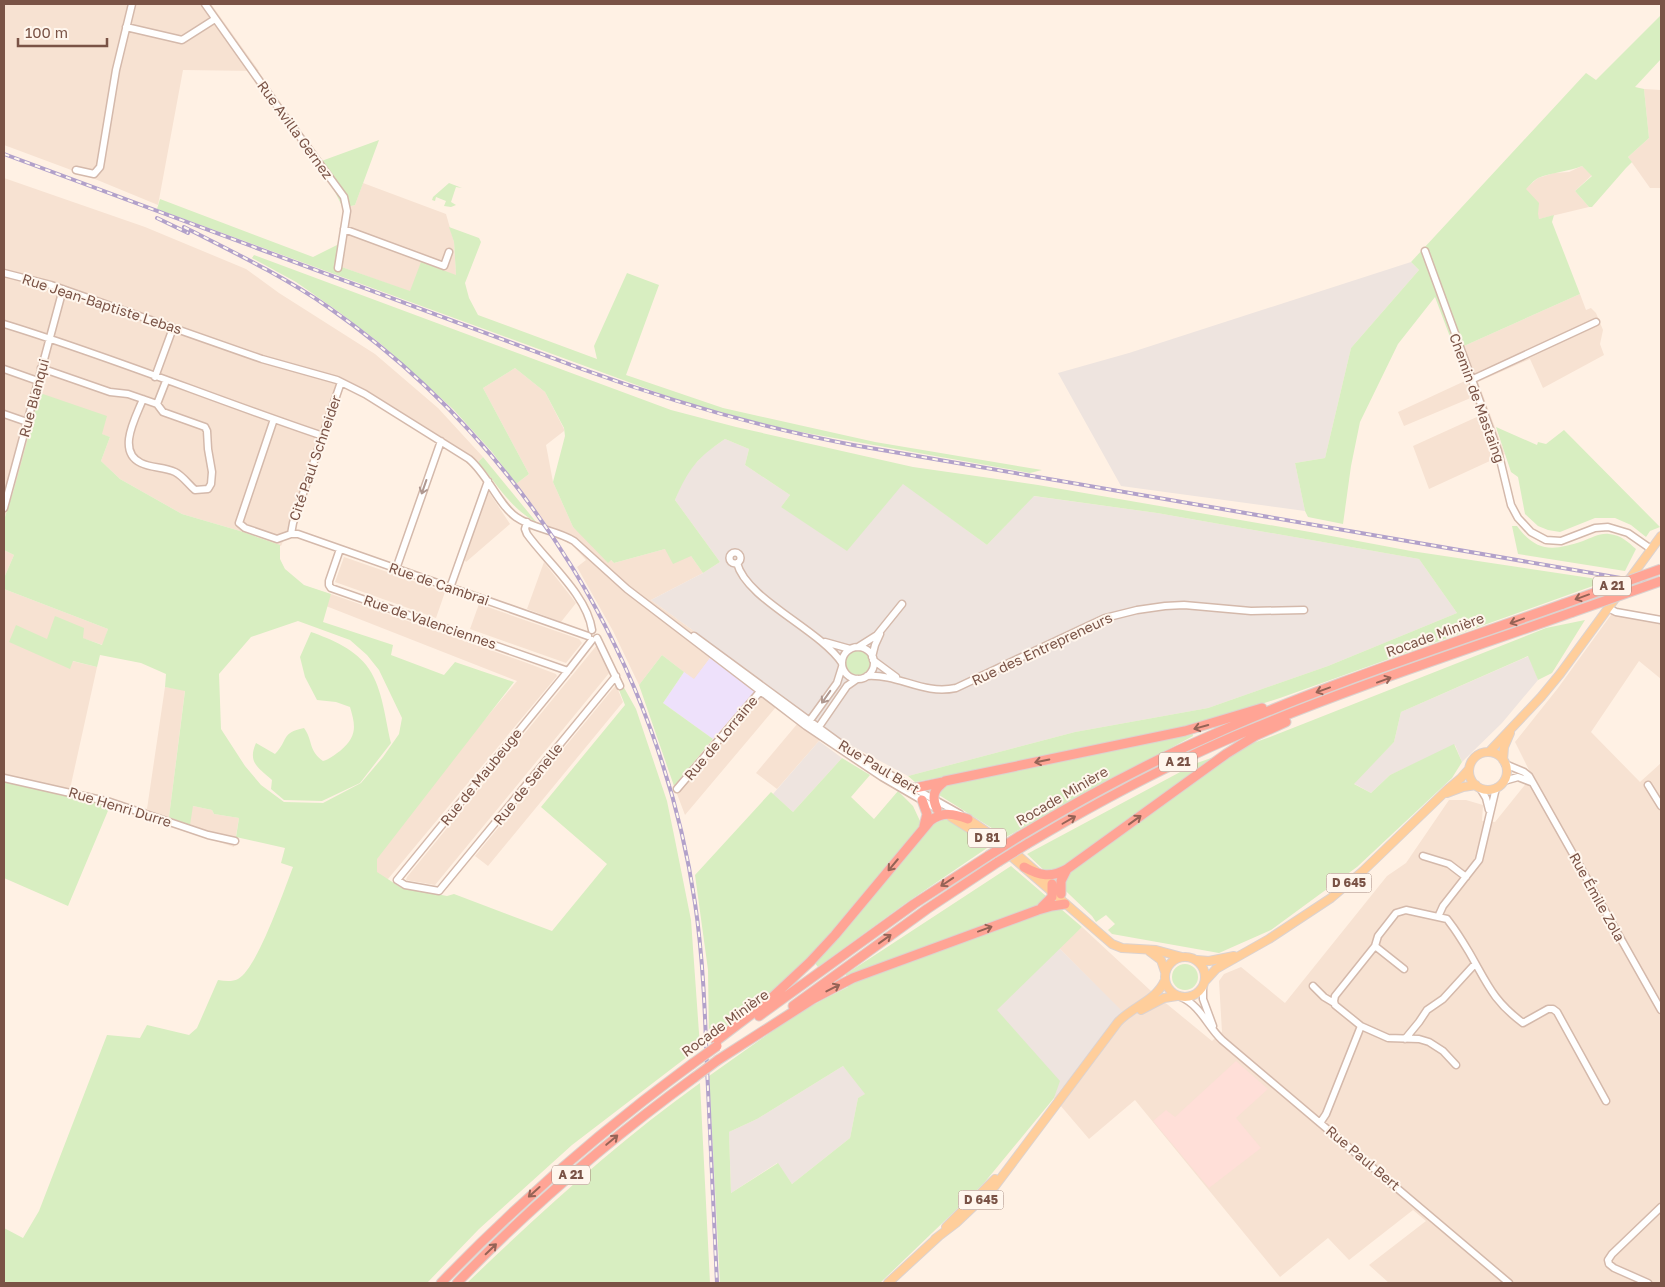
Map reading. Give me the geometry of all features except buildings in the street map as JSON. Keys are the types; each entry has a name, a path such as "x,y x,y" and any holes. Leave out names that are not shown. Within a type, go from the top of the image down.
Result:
{"highway":[{"name":"Rocade Minière","path":"441,1283 542,1185 607,1129 693,1061 914,904 1018,837 1088,796 1213,734 1297,700 1661,569"},
{"name":"Rocade Minière","path":"457,1283 512,1228 630,1126 695,1076 927,908 1027,844 1102,801 1182,761 1246,732 1338,696 1661,581"},
{"path":"1024,867 1042,875 1053,875 1067,869 1226,754 1255,736 1318,708 1338,696"},
{"path":"915,788 1185,731 1231,718 1291,697 1297,700"},
{"path":"937,809 934,799 936,789 945,781"},
{"path":"922,800 926,814 924,827"},
{"path":"716,1044 765,1004 816,956 924,827 938,816 946,814 968,819"},
{"path":"1038,910 1047,904 1062,881 1067,869"},
{"path":"718,1060 813,999 853,978 1038,910 1065,904"}],"main road":[{"path":"1489,752 1560,674 1661,536"},
{"path":"1504,762 1498,755 1482,752 1474,758 1469,769 1470,778 1478,787 1488,790 1496,788 1504,781 1506,772 1504,762 1506,740 1517,722"},
{"name":"D 645","path":"1204,984 1216,969 1287,928 1331,898 1363,871 1469,769"},
{"name":"D 645","path":"1441,796 1459,788 1478,787"},
{"name":"Rue Paul Bert","path":"937,809 991,841 1055,891 1082,918"},
{"name":"Rue Paul Bert","path":"968,819 1005,844 1042,875 1065,904 1115,945 1128,949 1156,950 1182,957"},
{"path":"1147,950 1154,953 1161,960 1165,976 1169,990 1179,996 1195,995 1204,984 1204,970 1196,960 1182,957 1170,963 1165,976"},
{"name":"D 645","path":"1196,960 1209,961 1244,954"},
{"name":"D 645","path":"888,1283 1002,1174 1124,1016 1156,994 1165,976"},
{"name":"D 645","path":"1106,1038 1144,1008 1167,997 1179,996"}],"street":[{"path":"76,170 96,174 99,169 116,70 132,4"},
{"name":"Rue Avilla Gernez","path":"205,4 342,193 347,207 338,268"},
{"path":"126,27 182,40 215,19"},
{"path":"344,229 444,266 449,252"},
{"name":"Chemin de Mastaing","path":"1425,250 1498,451 1512,508 1518,518 1528,529 1542,539 1554,542 1599,527 1613,527 1628,533 1650,549"},
{"name":"Rue Jean-Baptiste Lebas","path":"4,273 63,289 262,360 341,382"},
{"name":"Rue Blanqui","path":"4,508 63,289"},
{"path":"1471,380 1596,322"},
{"path":"4,324 50,338 323,436"},
{"path":"156,377 173,328"},
{"path":"41,368 110,392 128,394 158,404 163,412 207,429 212,475 210,486 205,490 196,490 176,473 141,463 131,454 128,441 142,399"},
{"path":"4,369 38,380"},
{"path":"158,404 166,381"},
{"name":"Rue Paul Bert","path":"341,382 365,394 472,462 516,517 574,542 622,584 816,730 882,777 937,809"},
{"name":"Cité Paul Schneider","path":"291,534 293,523 341,382"},
{"path":"4,414 27,422"},
{"name":"Rue de Cambrai","path":"274,419 240,523 245,528 277,539 291,534 298,534 592,638"},
{"path":"396,569 440,441"},
{"path":"450,588 488,481"},
{"path":"527,522 526,534 576,596 590,621 592,630 597,632 592,638 616,676 620,686"},
{"name":"Rue de Valenciennes","path":"340,549 329,581 331,588 568,671"},
{"path":"737,563 743,578 757,592 820,639 834,652 849,676 857,679"},
{"path":"816,730 847,686 857,679 867,676 873,669 875,645 882,631 902,604"},
{"name":"Rue des Entrepreneurs","path":"867,676 902,680 934,690 956,688 1092,624 1122,613 1144,608 1184,605 1251,611 1304,610"},
{"path":"1608,608 1616,612 1661,620"},
{"path":"808,723 837,683 844,655 853,648 874,638 882,631"},
{"name":"Rue de Maubeuge","path":"439,891 405,885 397,880 568,671 592,638"},
{"path":"820,639 838,647 865,649 873,659"},
{"name":"Rue des Entrepreneurs","path":"873,659 902,680"},
{"name":"Rue de Senelle","path":"439,891 616,676"},
{"name":"Rue de Lorraine","path":"677,789 762,689"},
{"name":"Rue Paul Bert","path":"816,730 968,819"},
{"name":"Rue Émile Zola","path":"1504,762 1526,773 1533,783 1661,1010"},
{"path":"1504,781 1518,777 1533,783"},
{"name":"Rue Henri Durre","path":"4,778 110,802 212,836 235,841"},
{"path":"1648,785 1661,806"},
{"path":"1478,787 1486,798 1490,816"},
{"path":"1438,917 1443,906 1481,856 1496,788"},
{"path":"1423,856 1449,864 1466,877"},
{"path":"1334,1003 1335,996 1375,946 1380,933 1400,910 1449,920 1486,984 1506,1010 1523,1023 1548,1009 1553,1009 1556,1012 1606,1101"},
{"path":"1375,946 1404,969"},
{"path":"1405,1039 1417,1025 1426,1010 1443,999 1475,964"},
{"path":"1204,984 1204,999 1216,1034"},
{"path":"1313,986 1361,1026 1392,1039 1418,1038 1429,1042 1443,1051 1456,1065"},
{"name":"Rue Paul Bert","path":"1179,996 1198,1008 1216,1034 1509,1283"},
{"path":"1320,1123 1326,1114 1361,1026"},
{"path":"1648,1283 1612,1267 1608,1263 1608,1259 1661,1207"}],"shaded area":[{"path":"4,4 211,4 259,71 183,70 158,205 4,145"},
{"path":"1644,89 1661,90 1661,188 1650,188 1628,157 1649,138"},
{"path":"1582,166 1592,175 1575,191 1589,207 1539,219 1525,189 1538,178 1554,173 1569,172"},
{"path":"4,178 145,227 246,269 279,293 375,354 438,408 483,457 472,468 458,455 352,391 338,385 281,546 240,531 182,514 120,479 101,461 110,437 101,434 14,489 4,520"},
{"path":"363,183 446,214 454,242 456,275 411,292 336,265 343,208 355,205"},
{"path":"1411,262 1419,270 1351,348 1325,458 1295,463 1305,511 1121,486 1058,373 1129,353"},
{"path":"1580,294 1586,310 1591,308 1596,313 1603,330 1600,344 1604,355 1543,388 1530,359 1478,382 1505,454 1429,489 1413,446 1479,416 1473,397 1404,426 1398,412 1467,380 1455,350"},
{"path":"515,368 545,392 564,429 546,445 553,482 573,527 614,563 665,549 691,556 703,573 651,600 756,676 828,733 777,789 756,773 798,723 776,707 685,815 674,786 755,690 710,658 694,680 662,655 639,685 613,631 577,567 586,560 572,545 555,536 516,484 529,474 483,388"},
{"path":"725,439 749,449 745,465 790,495 781,507 904,484 987,545 1033,496 1157,513 1419,559 1457,613 1328,666 1208,708 1075,732 908,776 828,733 756,676 651,600 720,562 675,500 685,475 705,453"},
{"path":"487,489 510,524 466,562 463,558"},
{"path":"4,550 14,555 4,578"},
{"path":"344,557 445,592 436,618 335,582"},
{"path":"544,562 576,603 561,622 527,609"},
{"path":"4,589 108,629 103,645 82,638 55,616 70,668 72,661 97,667 70,789 147,809 165,687 185,690 169,817 193,806 212,810 214,814 239,818 234,847 110,806 68,794 4,781"},
{"path":"331,594 527,663 557,676 388,879 357,872 517,681 326,606"},
{"path":"479,604 579,639 582,643 566,663 470,629"},
{"path":"1616,608 1661,616 1661,679 1639,661 1591,732 1640,782 1661,763 1661,1283 1389,1283 1369,1265 1426,1221 1413,1210 1349,1260 1328,1238 1280,1277 1135,1100 1089,1139 1054,1098 1123,1013 1059,948 1082,927 1151,991 1212,1041 1222,1032 1219,981 1224,974 1241,967 1285,1003 1387,876 1406,863 1449,800 1466,800 1483,805 1482,821 1495,822 1532,776 1515,742 1558,688"},
{"path":"597,645 610,672 435,885 406,880 407,877"},
{"path":"1529,656 1538,680 1502,723 1462,762 1455,745 1390,775 1371,793 1353,783 1394,742 1401,712"},
{"path":"710,658 755,691 713,739 663,703 684,672 694,679"},
{"path":"616,685 623,702 488,866 475,856"},
{"path":"819,741 842,758 793,812 773,794"},
{"path":"1059,948 1124,1013 1054,1098 1059,1081 996,1010"},
{"path":"1236,1061 1268,1089 1236,1118 1261,1148 1209,1188 1153,1121 1166,1110 1175,1117"},
{"path":"843,1066 866,1094 858,1098 850,1138 792,1184 777,1163 731,1193 729,1132 757,1119"}],"green space":[{"path":"1661,15 1661,59 1635,87 1644,89 1649,138 1628,157 1632,162 1592,207 1589,207 1575,191 1592,176 1582,166 1538,178 1526,189 1539,203 1539,219 1554,215 1552,222 1580,294 1455,350 1435,297 1398,344 1360,422 1351,466 1343,524 1308,517 1305,511 1295,463 1325,458 1351,348 1419,270 1411,262 1586,73 1596,80"},
{"path":"379,140 355,205 343,208 331,184 316,163"},
{"path":"449,183 462,188 456,187 451,202 456,205 451,207 444,206 446,201 436,197 435,201 432,200"},
{"path":"160,199 313,257 339,244 336,265 410,291 421,262 456,275 454,242 449,227 479,238 481,242 465,283 469,298 478,315 597,359 594,346 627,273 659,285 626,375 723,408 875,442 1042,470 1030,473 784,429 683,402 157,209"},
{"path":"254,255 671,410 736,427 913,467 1038,485 1411,551 1604,580 1604,582 1280,698 1215,719 1190,724 1193,736 1006,837 939,795 942,788 937,778 915,782 908,776 1075,732 1208,708 1328,666 1457,613 1419,559 1157,513 1034,496 987,545 903,484 847,551 781,507 790,495 745,465 749,449 725,439 707,452 695,465 675,500 720,562 703,573 691,556 673,564 665,549 614,563 611,560 608,563 573,527 553,482 565,436 564,428 545,392 515,368 483,388 529,474 516,484 492,452 453,409 381,344 296,282 252,258"},
{"path":"40,393 107,416 102,434 110,437 101,461 120,479 182,514 280,545 280,559 285,569 304,585 331,594 323,622 393,645 391,655 444,675 455,662 514,682 377,859 377,872 400,887 447,896 454,894 552,931 607,864 541,807 625,705 617,685 622,684 636,709 667,801 691,920 700,1047 572,1145 479,1229 427,1283 4,1283 4,1228 23,1238 39,1211 107,1035 140,1038 147,1025 189,1035 197,1028 218,980 231,981 238,979 253,961 269,928 293,867 281,863 285,848 236,837 239,818 214,814 212,810 193,806 190,825 169,817 185,691 165,687 166,674 141,663 100,655 97,667 73,661 70,669 9,642 16,625 47,639 55,616 84,628 83,638 102,645 108,629 4,589 4,578 14,555 4,550 4,520","holes":["298,621 350,640 367,655 379,670 402,718 399,734 361,783 323,803 284,802 261,785 245,766 221,729 219,674 251,637"]},
{"path":"1496,427 1537,445 1538,442 1546,444 1564,430 1660,527 1650,531 1646,537 1631,525 1615,518 1595,518 1560,532 1538,526 1525,514 1518,477 1511,472"},
{"path":"483,457 537,523 527,517 504,495 478,462"},
{"path":"1512,526 1517,526 1532,541 1547,547 1564,546 1605,534 1621,537 1636,549 1625,571 1518,554"},
{"path":"1585,620 1552,673 1538,680 1528,656 1401,712 1394,742 1354,784 1371,793 1390,775 1454,744 1462,762 1452,778 1357,867 1271,930 1219,953 1112,934 1108,930 1115,924 1106,915 1096,922 1027,854 1197,763 1270,737 1546,628"},
{"path":"311,632 351,651 364,662 374,677 381,695 391,743 360,783 322,801 284,800 271,789 272,780 259,768 254,760 256,743 275,754 291,732 304,728 315,753 323,761 332,757 346,746 354,731 350,707 336,702 317,700 305,677 300,657"},
{"path":"858,651 866,655 870,663 866,671 858,675 850,671 846,663 850,655"},
{"path":"662,655 684,672 663,703 713,739 674,786 639,685"},
{"path":"842,758 870,775 851,797 874,819 898,791 913,806 920,821 928,827 942,820 948,820 990,846 906,903 818,967 810,957 781,984 709,1041 708,970 695,875 771,792 793,812"},
{"path":"4,781 68,794 110,806 68,906 4,878"},
{"path":"1011,866 1082,927 997,1010 1060,1081 1054,1098 984,1183 880,1283 720,1283 709,1076 788,1020 848,987 846,974","holes":["843,1066 865,1094 858,1098 850,1138 792,1184 778,1163 731,1193 729,1132 757,1119"]},
{"path":"1185,964 1194,968 1198,977 1194,986 1185,990 1176,986 1172,977 1176,968"},
{"path":"700,1083 710,1283 467,1283 523,1230 609,1154"}],"railway":[{"path":"4,154 582,369 683,403 750,422 853,445 1661,585"},
{"path":"157,218 188,233"},
{"path":"184,227 276,275 328,307 399,362 464,425 521,493 572,567 615,646 651,729 677,815 695,903 703,985 717,1283"}]}
